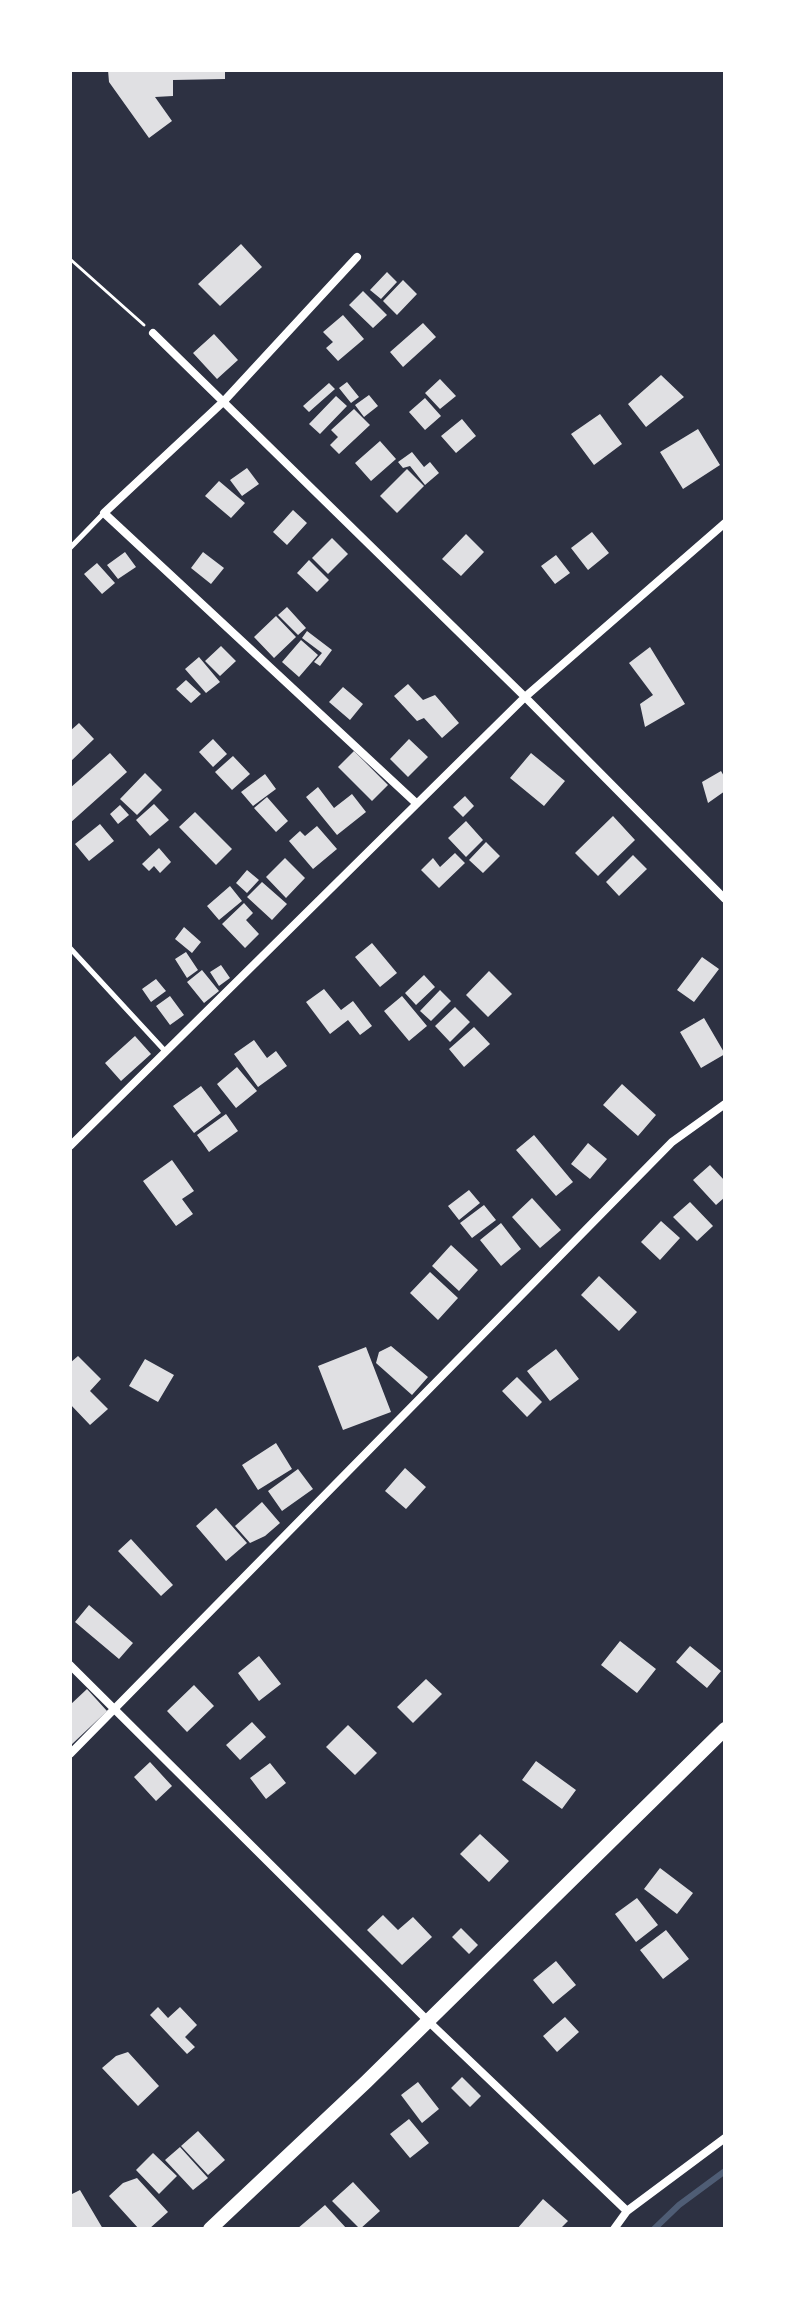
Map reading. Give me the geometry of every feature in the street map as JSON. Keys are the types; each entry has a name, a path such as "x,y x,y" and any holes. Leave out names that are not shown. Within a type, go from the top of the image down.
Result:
{"main road":[{"path":"210,2229 428,2021 725,1729"}],"street":[{"path":"357,257 224,401 104,513 416,803"},
{"path":"153,333 525,697 725,899"},
{"path":"70,1146 525,697 725,523"},
{"path":"70,1754 672,1142 725,1104"},
{"path":"70,1665 428,2021 627,2211"},
{"path":"614,2229 627,2211 725,2138"}],"lane":[{"path":"70,548 104,513"},
{"path":"70,948 165,1051"}],"path":[{"path":"70,259 153,333"}],"building":[{"path":"108,70 225,70 225,79 173,80 173,96 155,97 172,121 149,138 109,82"},
{"path":"241,244 262,267 220,306 198,284"},
{"path":"387,272 397,282 381,299 370,290"},
{"path":"403,280 417,294 397,315 383,301"},
{"path":"363,291 387,315 373,328 349,305"},
{"path":"343,315 364,339 338,361 326,348 333,342 323,332"},
{"path":"423,323 436,337 403,367 390,352"},
{"path":"214,334 238,360 217,379 193,353"},
{"path":"661,375 684,397 646,427 628,404"},
{"path":"440,379 456,396 440,409 425,393"},
{"path":"347,382 359,397 351,403 339,388"},
{"path":"329,383 335,389 309,412 303,406"},
{"path":"369,395 378,406 364,417 355,405"},
{"path":"336,396 347,406 320,434 309,424"},
{"path":"425,398 441,416 425,430 409,412"},
{"path":"354,409 370,425 339,454 330,445 338,437 331,430"},
{"path":"600,414 622,444 594,465 571,434"},
{"path":"462,419 476,436 456,453 441,436"},
{"path":"698,429 720,465 683,489 660,452"},
{"path":"380,441 396,459 371,481 355,463"},
{"path":"412,452 424,467 430,462 439,473 425,485 410,466 403,468 398,462"},
{"path":"247,468 259,484 242,496 230,480"},
{"path":"407,469 424,486 397,513 380,496"},
{"path":"219,481 245,503 231,518 205,496"},
{"path":"293,510 307,523 287,545 273,532"},
{"path":"592,532 609,553 588,570 571,548"},
{"path":"466,534 484,552 461,576 442,559"},
{"path":"332,538 348,554 328,574 312,558"},
{"path":"125,552 136,567 118,579 107,565"},
{"path":"203,552 224,568 211,584 191,568"},
{"path":"556,555 570,573 555,584 541,566"},
{"path":"309,560 329,580 317,592 297,573"},
{"path":"97,563 115,583 102,594 84,574"},
{"path":"287,607 306,628 298,635 278,615"},
{"path":"276,616 296,637 274,658 254,637"},
{"path":"307,631 332,650 320,666 314,662 322,653 302,638"},
{"path":"301,640 318,655 299,677 282,662"},
{"path":"221,646 236,661 220,676 205,661"},
{"path":"650,647 685,704 645,727 640,704 653,695 629,663"},
{"path":"199,657 220,682 206,693 185,669"},
{"path":"186,680 201,694 191,703 176,689"},
{"path":"408,684 423,700 435,695 459,723 442,738 424,718 417,721 394,696"},
{"path":"343,687 363,704 350,720 329,702"},
{"path":"79,723 94,739 70,762 70,731"},
{"path":"213,739 227,754 213,767 199,752"},
{"path":"409,739 428,757 408,777 390,759"},
{"path":"354,751 388,785 372,801 338,767"},
{"path":"110,753 127,772 70,823 70,788"},
{"path":"531,753 565,781 544,806 510,778"},
{"path":"233,756 250,774 232,790 215,772"},
{"path":"721,771 725,778 725,791 708,803 702,782"},
{"path":"145,773 162,790 137,815 120,799"},
{"path":"265,774 276,789 253,806 241,792"},
{"path":"318,787 334,808 352,794 366,812 337,835 306,797"},
{"path":"465,796 474,806 463,817 453,807"},
{"path":"267,797 288,821 276,832 254,808"},
{"path":"154,804 169,820 150,836 136,820"},
{"path":"120,805 129,815 118,824 110,814"},
{"path":"195,812 232,849 216,865 179,827"},
{"path":"613,816 635,840 598,876 575,853"},
{"path":"466,821 483,840 466,857 448,838"},
{"path":"100,824 114,841 89,861 75,844"},
{"path":"317,826 337,849 313,869 289,841 300,831 305,836"},
{"path":"486,842 500,856 483,873 469,860"},
{"path":"159,848 171,862 160,873 154,866 149,871 142,864"},
{"path":"455,853 465,863 439,888 421,870 433,858 440,867"},
{"path":"633,855 647,869 619,896 606,882"},
{"path":"285,858 305,878 286,898 266,877"},
{"path":"247,870 259,880 247,893 236,883"},
{"path":"262,882 287,904 272,920 247,897"},
{"path":"230,886 242,901 219,920 207,906"},
{"path":"244,903 253,913 246,920 259,934 245,948 222,924"},
{"path":"184,927 201,942 192,953 175,939"},
{"path":"372,943 397,973 380,987 355,957"},
{"path":"186,952 198,970 187,978 175,959"},
{"path":"702,957 719,969 694,1002 677,990"},
{"path":"221,965 230,978 219,986 210,972"},
{"path":"202,970 219,991 204,1003 187,982"},
{"path":"489,971 512,994 488,1017 466,995"},
{"path":"424,975 435,987 416,1005 405,993"},
{"path":"156,979 166,991 151,1002 142,989"},
{"path":"324,989 341,1010 353,1001 372,1026 360,1035 348,1020 330,1034 306,1002"},
{"path":"440,990 451,1001 431,1021 420,1011"},
{"path":"170,996 184,1015 170,1025 156,1006"},
{"path":"402,996 427,1026 409,1041 384,1011"},
{"path":"455,1007 470,1022 450,1042 435,1026"},
{"path":"704,1018 725,1054 701,1068 680,1032"},
{"path":"474,1027 490,1044 464,1067 449,1049"},
{"path":"135,1036 151,1054 121,1081 105,1063"},
{"path":"254,1040 267,1058 276,1051 287,1066 258,1087 234,1054"},
{"path":"237,1067 257,1091 236,1108 217,1084"},
{"path":"622,1084 656,1115 638,1136 603,1105"},
{"path":"201,1086 221,1113 194,1133 173,1106"},
{"path":"226,1114 238,1131 209,1152 197,1135"},
{"path":"534,1135 573,1182 556,1196 516,1150"},
{"path":"588,1143 607,1159 590,1179 571,1164"},
{"path":"172,1160 194,1191 182,1199 193,1214 176,1226 143,1181"},
{"path":"710,1165 725,1181 725,1197 716,1205 693,1180"},
{"path":"469,1190 480,1203 459,1220 448,1206"},
{"path":"532,1198 561,1230 540,1248 512,1217"},
{"path":"690,1202 713,1226 697,1241 673,1217"},
{"path":"484,1205 496,1220 472,1238 460,1223"},
{"path":"661,1221 680,1238 660,1260 641,1242"},
{"path":"501,1223 521,1249 501,1266 480,1240"},
{"path":"451,1245 478,1270 459,1291 432,1266"},
{"path":"430,1272 458,1298 438,1320 410,1293"},
{"path":"599,1276 637,1312 619,1331 581,1295"},
{"path":"391,1346 428,1377 412,1395 376,1363 379,1352"},
{"path":"366,1347 391,1412 343,1430 318,1366"},
{"path":"556,1349 579,1379 550,1401 527,1371"},
{"path":"78,1356 101,1379 90,1391 108,1409 90,1425 70,1404 70,1363"},
{"path":"145,1359 174,1375 158,1402 129,1386"},
{"path":"517,1377 542,1402 527,1417 502,1391"},
{"path":"276,1443 292,1469 258,1490 242,1465"},
{"path":"405,1468 426,1487 406,1509 385,1491"},
{"path":"298,1469 313,1489 282,1511 268,1491"},
{"path":"262,1502 280,1523 265,1536 250,1543 235,1526"},
{"path":"216,1508 247,1543 226,1561 196,1526"},
{"path":"131,1539 173,1585 161,1596 118,1551"},
{"path":"89,1605 133,1643 119,1659 75,1622"},
{"path":"620,1641 656,1669 637,1693 601,1665"},
{"path":"690,1646 721,1671 707,1688 676,1662"},
{"path":"259,1656 281,1684 259,1701 238,1673"},
{"path":"426,1679 442,1694 413,1723 397,1707"},
{"path":"194,1685 214,1706 187,1732 167,1711"},
{"path":"87,1689 107,1711 70,1746 70,1705"},
{"path":"252,1722 266,1737 240,1760 226,1745"},
{"path":"348,1725 377,1753 355,1775 326,1747"},
{"path":"536,1761 576,1790 562,1809 522,1780"},
{"path":"150,1762 172,1786 156,1801 134,1777"},
{"path":"270,1763 286,1783 266,1799 250,1778"},
{"path":"480,1834 509,1861 489,1882 460,1854"},
{"path":"660,1868 693,1893 677,1914 644,1889"},
{"path":"637,1898 658,1925 636,1942 615,1914"},
{"path":"383,1915 398,1930 413,1917 432,1937 402,1965 367,1930"},
{"path":"461,1928 478,1945 469,1954 452,1937"},
{"path":"666,1930 689,1959 663,1979 640,1950"},
{"path":"556,1961 576,1985 553,2004 533,1980"},
{"path":"158,2007 168,2018 180,2007 197,2025 185,2037 195,2047 187,2054 150,2015"},
{"path":"565,2017 579,2032 557,2052 543,2036"},
{"path":"128,2052 159,2086 138,2106 102,2068 116,2056"},
{"path":"462,2077 481,2096 470,2107 451,2088"},
{"path":"418,2082 439,2109 422,2123 401,2095"},
{"path":"409,2119 429,2143 410,2158 390,2134"},
{"path":"198,2131 225,2160 208,2175 181,2146"},
{"path":"180,2147 208,2178 193,2190 165,2160"},
{"path":"153,2153 177,2176 159,2194 136,2170"},
{"path":"137,2178 168,2212 149,2229 139,2229 109,2196 123,2183"},
{"path":"353,2182 380,2211 360,2229 332,2201"},
{"path":"80,2190 103,2229 70,2229 70,2195"},
{"path":"543,2199 568,2221 560,2229 517,2229"},
{"path":"325,2205 347,2229 297,2229"}],"waterway":[{"path":"654,2229 679,2205 725,2171"}]}
